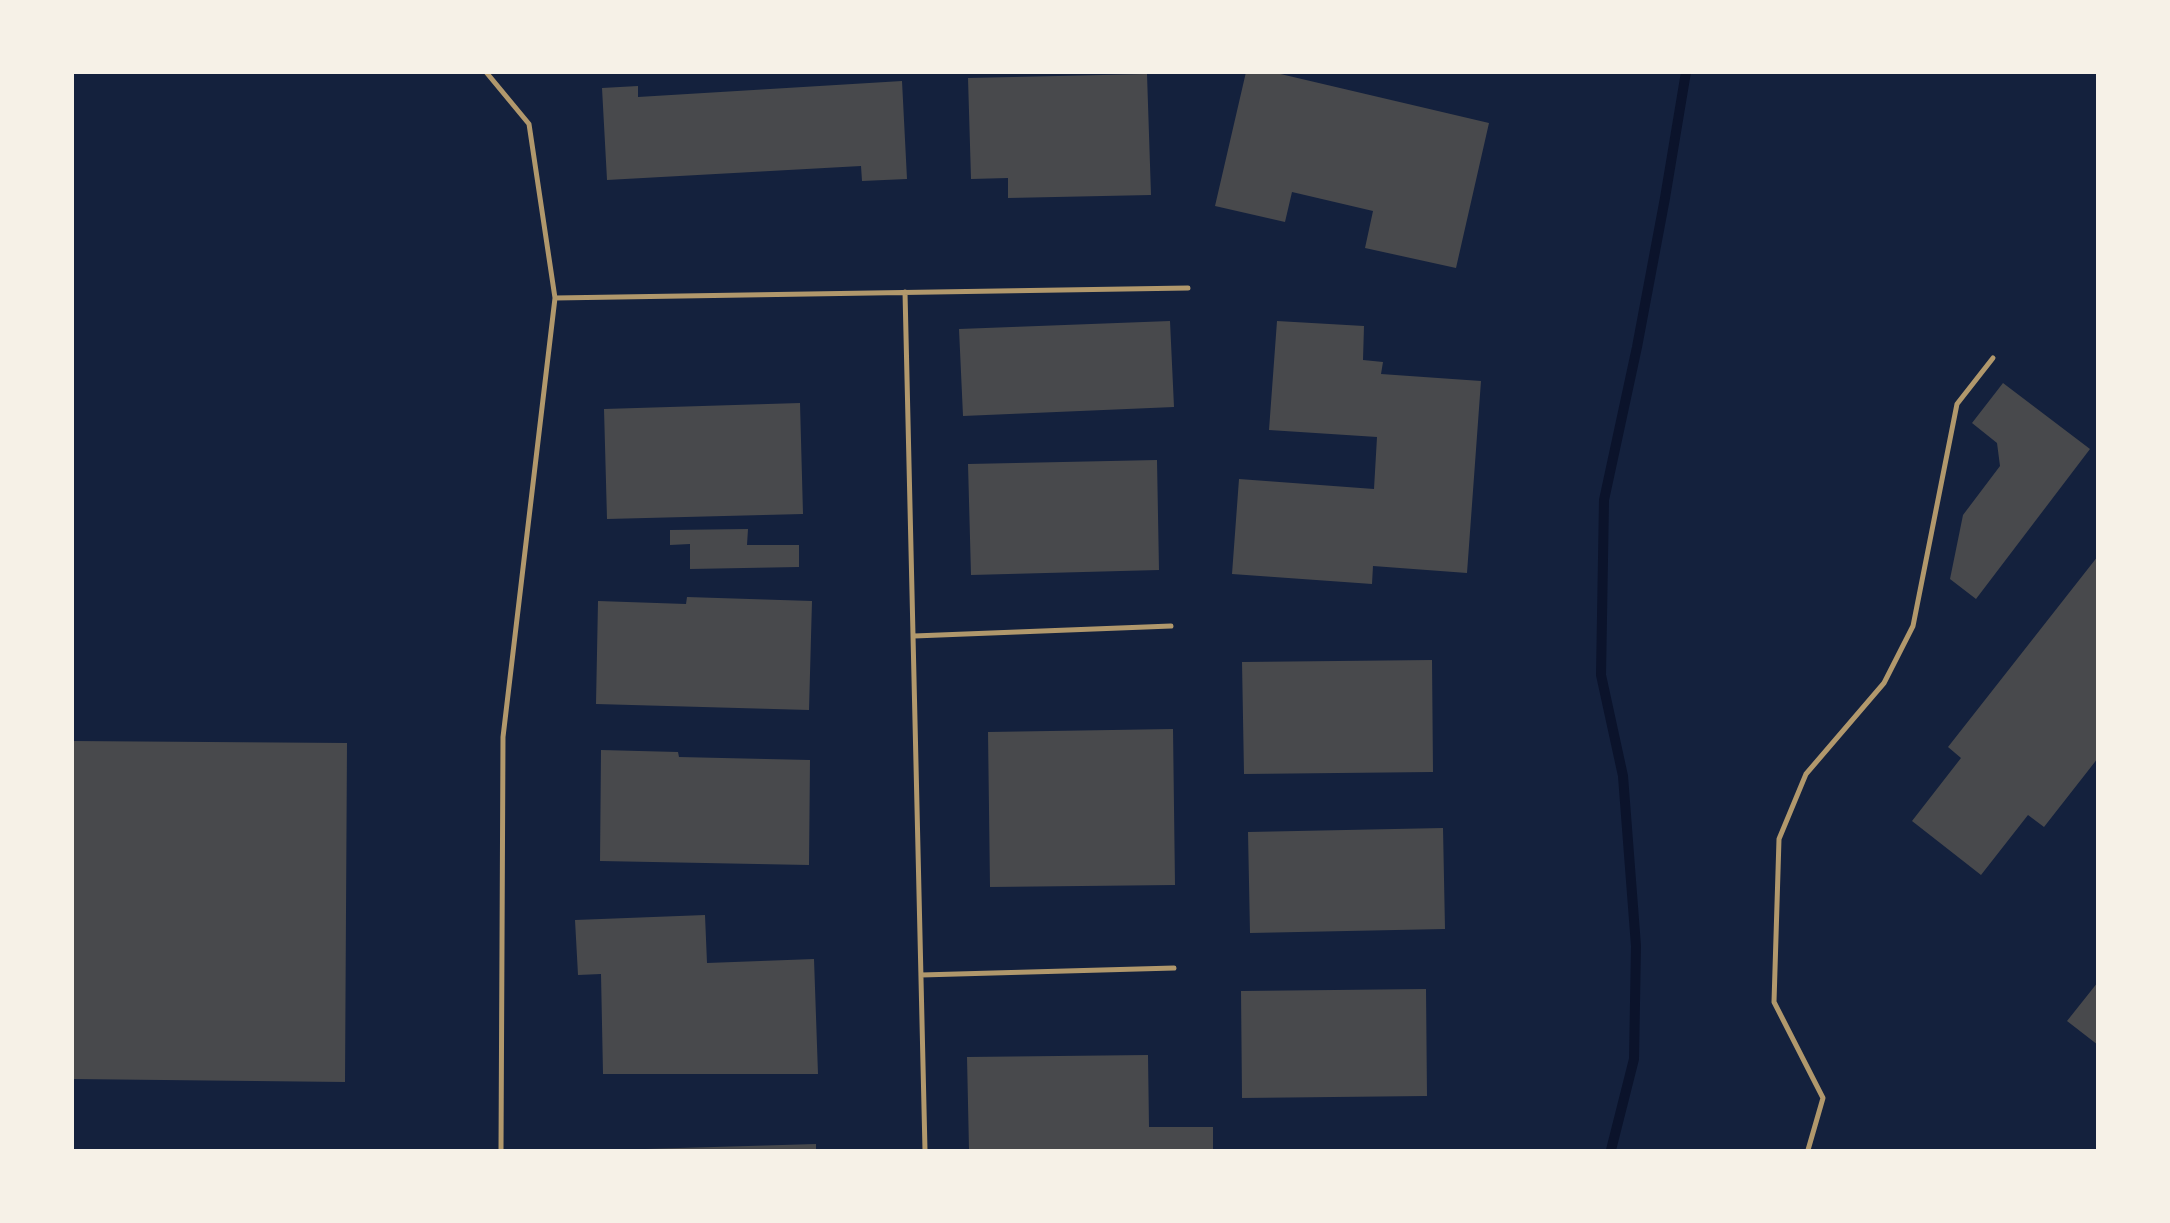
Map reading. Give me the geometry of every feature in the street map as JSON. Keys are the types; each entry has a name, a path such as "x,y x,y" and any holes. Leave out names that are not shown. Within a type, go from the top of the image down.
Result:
{"street":[{"path":"486,72 529,124 555,298 503,737 501,1150"},
{"path":"555,298 1188,288"},
{"path":"906,292 925,1150"},
{"path":"1808,1150 1823,1098 1774,1002 1779,839 1806,774 1884,683 1913,626 1957,404 1993,358"},
{"path":"914,636 1171,626"},
{"path":"921,975 1174,968"}],"building":[{"path":"1246,72 1272,72 1489,123 1456,268 1365,248 1373,211 1292,192 1285,222 1215,206"},
{"path":"1147,74 1151,195 1008,198 1008,178 971,179 968,78"},
{"path":"902,81 907,179 862,181 861,166 607,180 602,88 638,86 638,97"},
{"path":"1170,321 1174,407 963,416 959,329"},
{"path":"1277,321 1364,326 1363,360 1383,362 1381,374 1481,381 1467,573 1373,566 1372,584 1232,574 1239,479 1374,489 1377,437 1269,430"},
{"path":"2003,383 2090,449 1976,599 1950,579 1963,515 2000,466 1997,443 1972,423"},
{"path":"800,403 803,514 607,519 604,409"},
{"path":"1157,460 1159,570 971,575 968,464"},
{"path":"748,529 747,545 799,545 799,567 690,569 690,544 670,545 670,530"},
{"path":"2098,556 2098,758 2044,827 2028,815 1981,875 1912,821 1961,758 1948,747"},
{"path":"687,597 812,601 809,710 596,704 598,601 686,604"},
{"path":"1432,660 1433,772 1244,774 1242,662"},
{"path":"1173,729 1175,885 990,887 988,732"},
{"path":"72,741 347,743 345,1082 72,1079"},
{"path":"601,750 678,752 679,757 810,760 809,865 600,861"},
{"path":"1443,828 1445,929 1250,933 1248,832"},
{"path":"705,915 707,963 814,959 818,1074 603,1074 601,974 578,975 575,920"},
{"path":"2098,982 2098,1045 2067,1021"},
{"path":"1426,989 1427,1096 1242,1098 1241,991"},
{"path":"1148,1055 1149,1127 1213,1127 1213,1150 969,1150 967,1057"},
{"path":"816,1144 816,1150 645,1150 645,1149"}],"waterway":[{"path":"1611,1150 1634,1059 1636,946 1623,776 1601,675 1604,500 1637,347 1686,72"}]}
